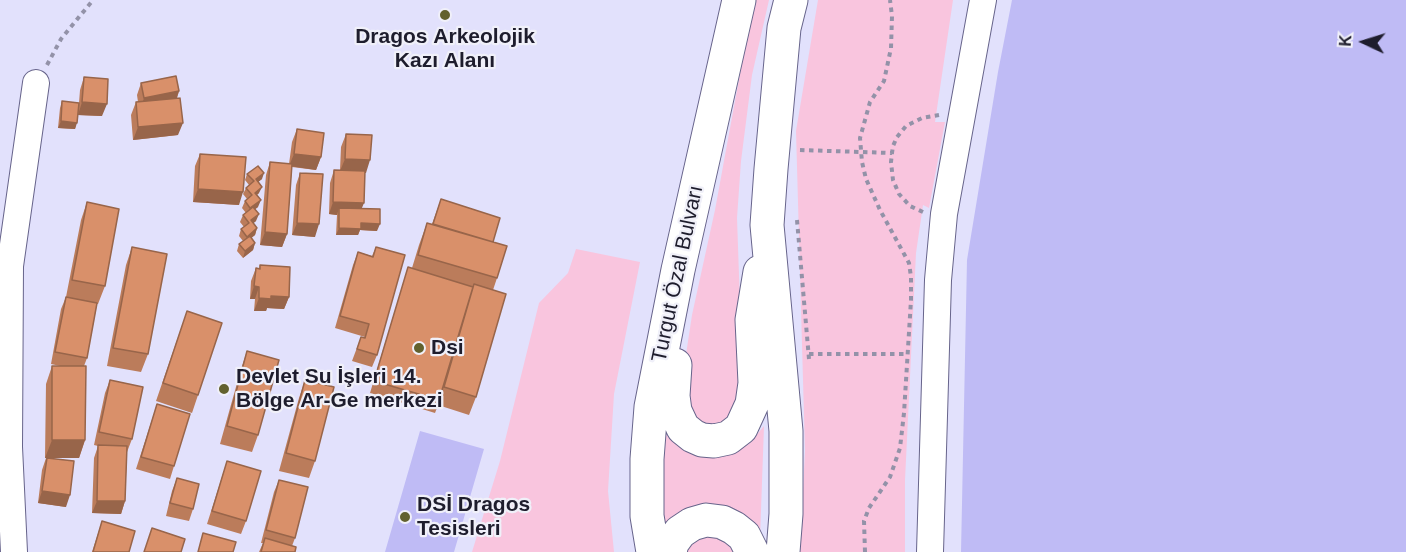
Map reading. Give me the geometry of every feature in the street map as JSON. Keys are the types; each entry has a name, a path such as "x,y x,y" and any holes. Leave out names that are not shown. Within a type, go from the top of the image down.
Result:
{"highway":[{"name":"Turgut Özal Bulvarı","path":"653,552 648,516 647,459 651,407 678,270 739,0"},
{"path":"783,552 786,514 786,431 782,222 771,169 784,28 791,0"},
{"path":"678,270 673,396 675,411 683,428 693,436 702,440 714,441 728,438 741,428 752,404 755,383 752,320 782,222"},
{"path":"670,552 672,543 680,532 692,524 706,520 722,522 734,528 744,536 752,552"}],"street":[{"path":"930,552 938,280 944,214 983,0"},
{"path":"14,552 9,447 10,266 36,83"}],"path":[{"path":"36,83 61,39 93,0"},
{"path":"865,552 864,521 869,508 890,477 900,448 911,300 909,263 866,179 860,138 870,102 884,81 891,48 890,0"},
{"path":"944,214 924,213 910,206 899,194 893,180 891,162 893,146 906,126 922,118 938,115 963,116"},
{"path":"794,150 892,153"},
{"path":"782,222 809,363"},
{"path":"809,354 935,355"}],"shaded area":[{"path":"755,0 769,0 752,75 741,161 737,218 743,390 726,427 694,425 681,387 692,315 715,210"},
{"path":"818,0 953,0 935,122 945,122 929,208 923,205 916,253 905,480 905,552 800,552 805,451 796,131"},
{"path":"1012,0 1406,0 1406,552 961,552 967,260"},
{"path":"576,249 640,262 614,394 608,491 614,552 472,552 500,461 539,303 568,273"},
{"path":"764,426 760,538 664,530 661,429 671,440 697,453 731,452 749,444"},
{"path":"420,431 484,449 454,552 385,552"},
{"path":"694,534 724,534 738,552 682,552"}],"building":[{"path":"176,76 179,91 144,98 141,83"},
{"path":"84,77 108,79 107,104 82,102"},
{"path":"180,98 183,123 138,127 136,102"},
{"path":"62,101 79,103 77,123 61,121"},
{"path":"297,129 324,133 321,157 294,154"},
{"path":"346,134 372,135 370,160 345,159"},
{"path":"200,154 246,157 243,192 198,189"},
{"path":"270,162 292,164 287,234 265,232"},
{"path":"258,166 264,173 256,179 262,187 255,193 261,200 250,208 245,201 252,195 246,188 254,181 247,174"},
{"path":"334,170 365,171 364,203 333,202"},
{"path":"300,173 323,174 319,224 297,223"},
{"path":"441,199 500,218 493,242 433,224"},
{"path":"87,202 119,209 105,286 72,280"},
{"path":"253,207 259,214 251,220 257,228 247,237 241,229 249,223 243,215"},
{"path":"339,208 380,209 380,224 361,223 361,229 339,228"},
{"path":"427,223 507,246 497,278 418,255"},
{"path":"250,236 255,243 245,251 239,244"},
{"path":"132,247 167,254 148,354 113,348"},
{"path":"376,247 405,255 377,355 357,349 361,337 365,338 369,324 340,316 358,252 373,257"},
{"path":"260,265 290,267 289,297 259,298 259,287 254,286 256,268 260,269"},
{"name":"Dsi","path":"408,267 473,287 439,400 374,381"},
{"path":"474,284 506,294 476,397 444,387"},
{"path":"66,297 97,303 87,358 55,352"},
{"path":"187,311 222,323 198,395 163,383"},
{"path":"247,351 279,360 258,435 227,426"},
{"path":"52,366 86,366 85,440 52,440"},
{"path":"110,380 143,387 132,439 99,432"},
{"path":"305,380 334,387 315,461 286,453"},
{"path":"157,404 190,414 174,466 141,457"},
{"path":"98,445 127,446 125,501 97,501"},
{"path":"47,458 74,461 70,495 42,491"},
{"path":"227,461 261,471 246,521 212,511"},
{"path":"177,478 199,484 193,509 170,503"},
{"path":"279,480 308,487 295,538 266,530"},
{"path":"102,521 135,531 129,552 93,552"},
{"path":"152,528 185,539 181,552 144,552"},
{"path":"203,533 236,542 233,552 198,552"},
{"path":"265,538 296,547 295,552 261,552"}],"place":[{"name":"Dragos Arkeolojik Kazı Alanı","path":"445,15"},
{"name":"Dsi","path":"419,348"},
{"name":"Devlet Su İşleri 14. Bölge Ar-Ge merkezi","path":"224,389"},
{"name":"DSİ Dragos Tesisleri","path":"405,517"}]}
